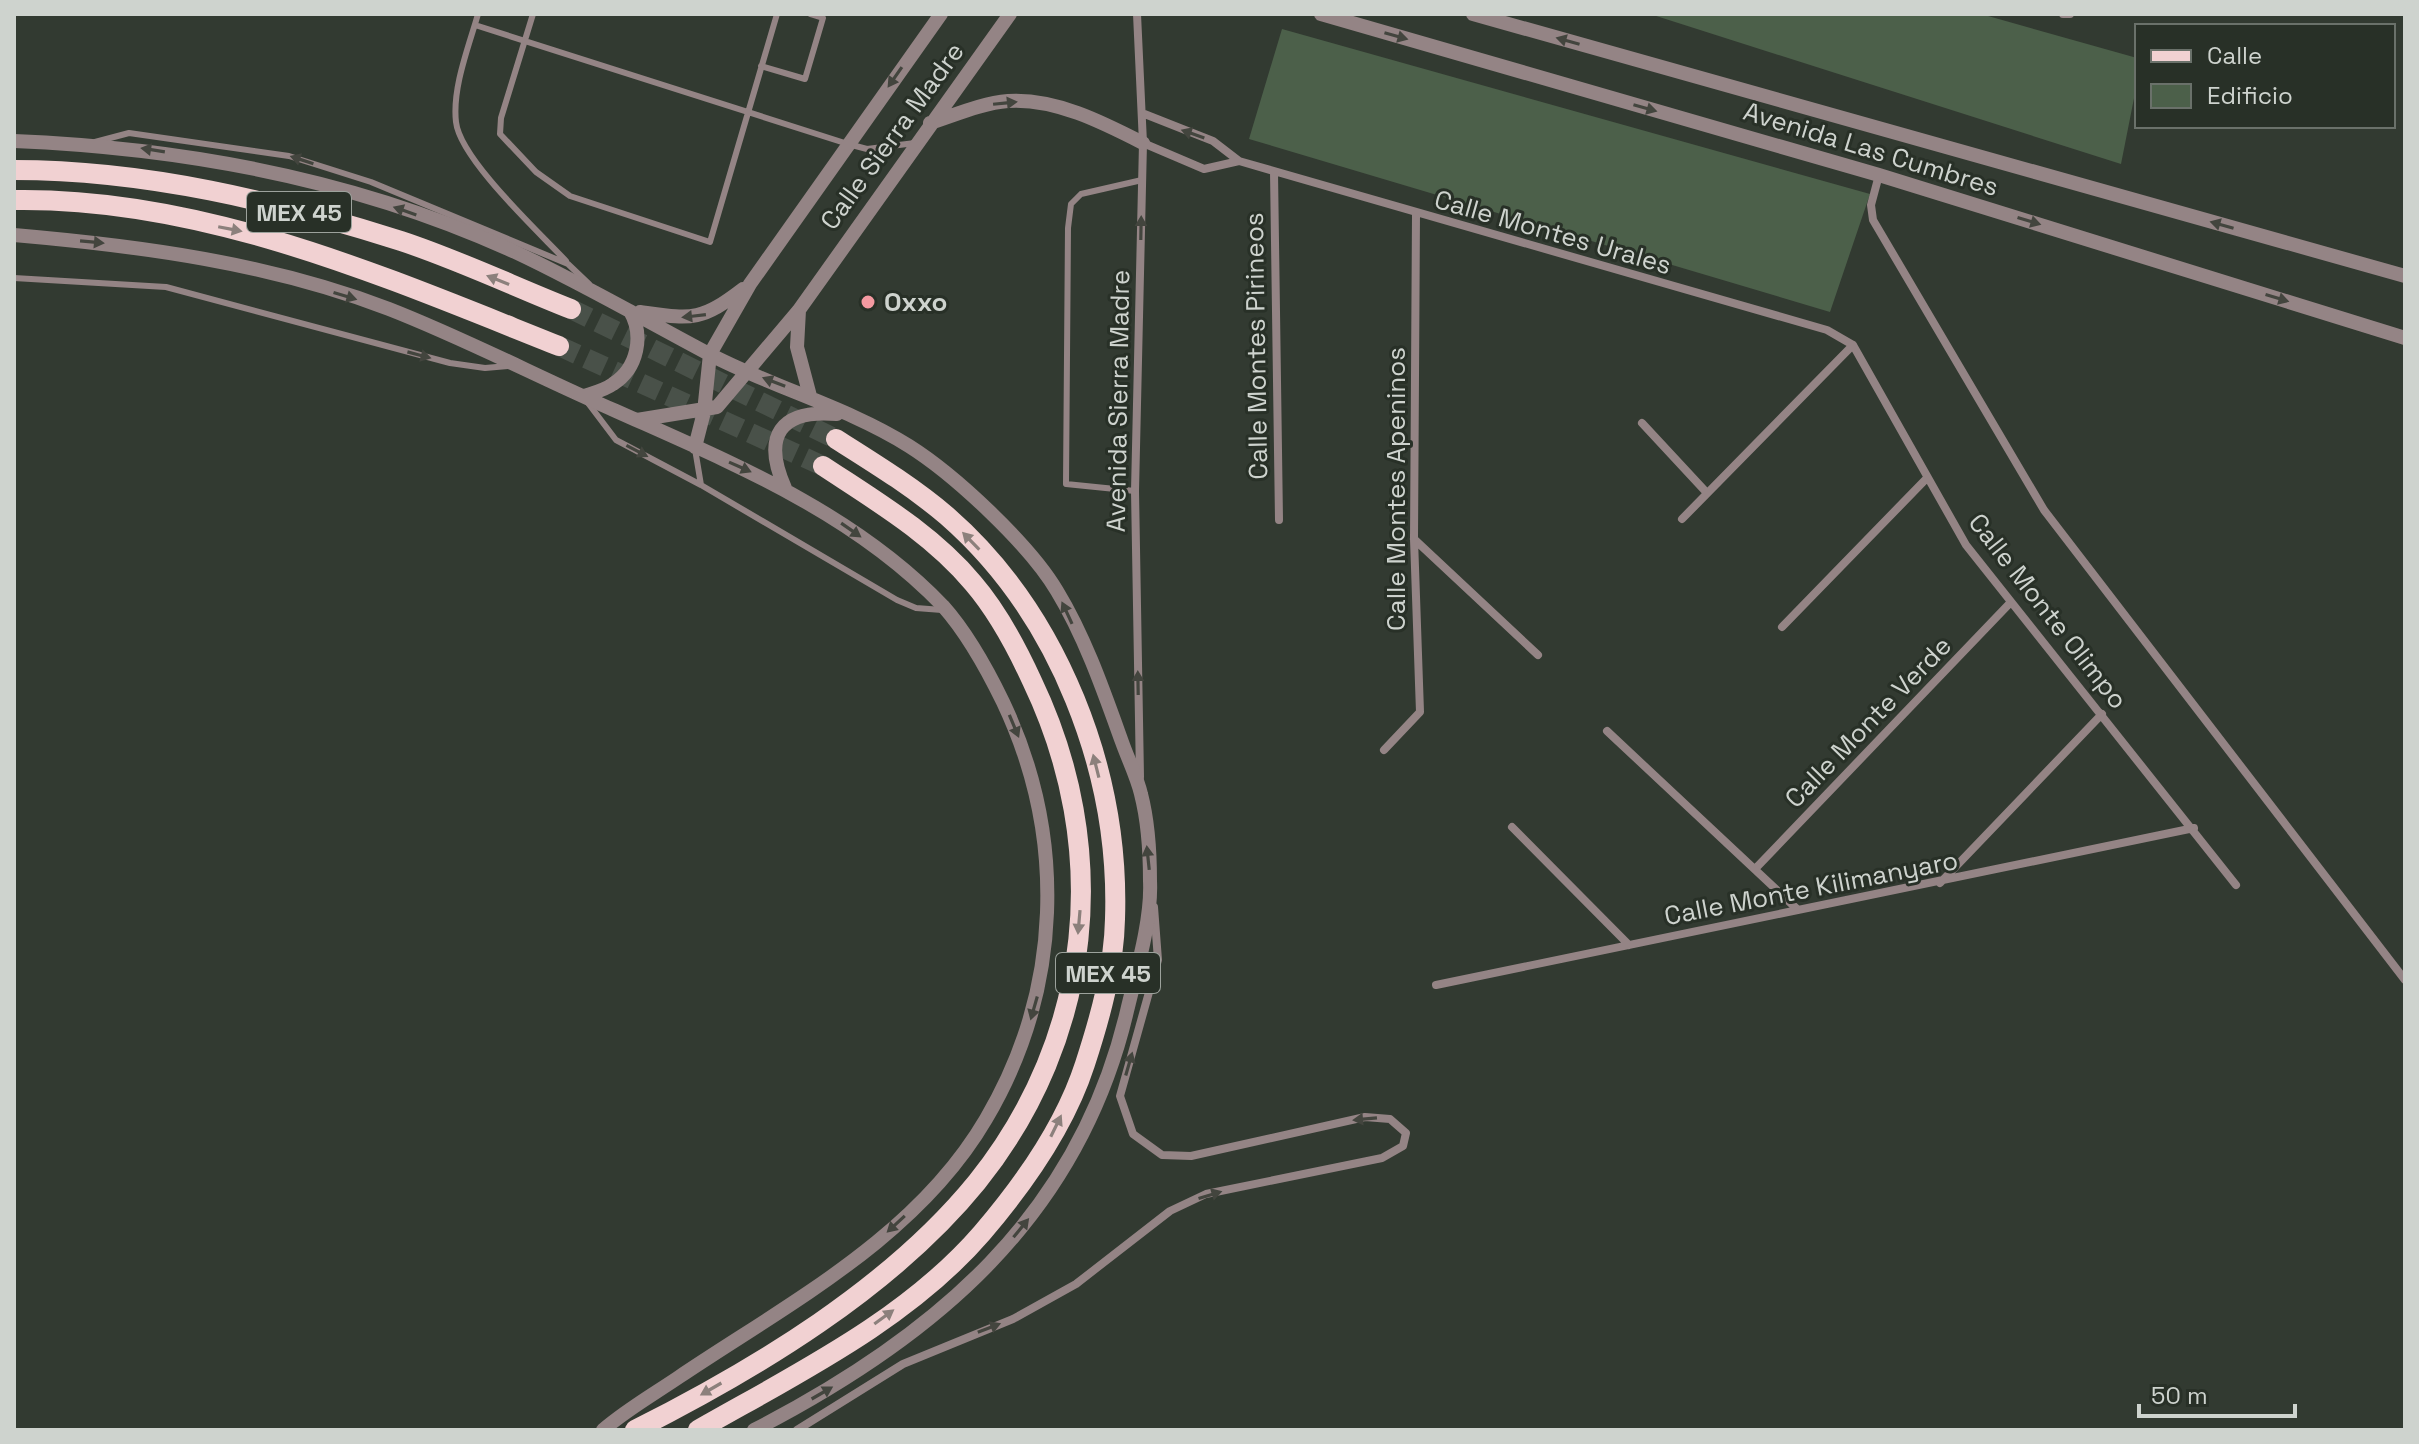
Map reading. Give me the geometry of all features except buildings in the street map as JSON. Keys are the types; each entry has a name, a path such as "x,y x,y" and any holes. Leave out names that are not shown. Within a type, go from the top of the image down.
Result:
{"main road":[{"name":"MEX 45","path":"14,170 134,176 261,201 404,242 571,309"},
{"name":"MEX 45","path":"14,200 45,199 141,211 241,231 350,263 559,346"},
{"name":"MEX 45","path":"698,1430 864,1332 914,1296 981,1235 1032,1168 1073,1091 1096,1027 1111,953 1115,886 1106,815 1087,731 1058,661 1024,604 948,517 836,439"},
{"name":"MEX 45","path":"635,1430 716,1386 819,1321 861,1292 940,1223 991,1164 1028,1108 1052,1055 1069,997 1081,915 1077,824 1063,756 1040,696 1013,641 973,583 903,519 823,466"}],"street":[{"name":"Calle Sierra Madre","path":"704,412 717,407 799,310 915,143 1010,14"},
{"name":"Avenida Sierra Madre","path":"1137,14 1143,143 1135,491 1140,789"},
{"name":"Avenida Las Cumbres","path":"1321,14 1879,175 2405,338"},
{"name":"Avenida Las Cumbres","path":"1473,14 2405,276"},
{"name":"Calle Sierra Madre","path":"710,354 750,284 934,18"},
{"path":"930,123 988,105 1030,102 1098,120 1143,143"},
{"name":"Calle Montes Urales","path":"1142,113 1213,141 1239,161 1827,330 1853,345"},
{"path":"14,141 145,149 274,171 400,209 510,250 710,354 810,396 909,446 984,505 1056,589 1104,692 1140,789 1158,960 1120,1096 1133,1134 1162,1155 1191,1156 1365,1117 1390,1119 1406,1133 1403,1146 1382,1158 1206,1194 1170,1211 1076,1284 1013,1319 903,1364 797,1430"},
{"name":"Calle Montes Urales","path":"1143,143 1204,169 1239,161"},
{"name":"Calle Montes Pirineos","path":"1274,172 1279,520"},
{"path":"1879,175 1871,205 1873,220 2044,510 2405,980"},
{"name":"Calle Montes Apeninos","path":"1384,750 1420,712 1414,539 1416,214"},
{"path":"14,235 119,244 240,264 387,308 785,488 881,552 946,610 974,647 1016,729 1042,825 1048,876 1047,941 1042,981 1016,1060 985,1122 946,1176 881,1238 837,1273 603,1430"},
{"path":"630,311 683,318 704,315 750,284"},
{"path":"799,310 797,347 810,396"},
{"path":"584,396 613,384 628,369 638,346 637,323 630,311"},
{"path":"1682,519 1853,345"},
{"name":"Calle Monte Olimpo","path":"1853,345 1966,545 2194,828 2236,885"},
{"path":"695,447 704,412 710,354"},
{"path":"785,488 774,463 775,442 791,419 807,411 845,414"},
{"path":"637,420 704,412"},
{"path":"1642,423 1707,493"},
{"path":"1782,627 1926,479"},
{"path":"1414,539 1538,655"},
{"name":"Calle Monte Verde","path":"1755,869 2010,603"},
{"path":"1940,883 2102,714"},
{"path":"1607,731 1797,909"},
{"path":"1512,827 1629,945"},
{"name":"Calle Monte Kilimanyaro","path":"1436,985 2194,828"},
{"path":"754,1430 838,1384 917,1330 963,1291 1025,1225 1079,1145 1114,1066 1151,887"}],"lane":[{"path":"478,14 457,98 456,123 463,143 484,172 600,295"},
{"path":"533,14 501,118 500,134 536,172 570,196 710,242 777,14"},
{"path":"761,66 805,79 823,18 810,14"},
{"path":"475,25 848,144 867,149 915,143"},
{"path":"87,144 129,133 289,156 371,182 568,264"},
{"path":"1135,491 1066,484 1068,228 1071,204 1081,194 1142,180"},
{"path":"14,278 166,287 450,363 485,368 514,366"},
{"path":"584,396 616,440 701,485 897,600 916,608 946,610"},
{"path":"695,447 701,485"}],"tunnel":[{"path":"571,309 836,439"},
{"path":"559,346 823,466"}],"place":[{"name":"Oxxo","path":"868,302"}]}
